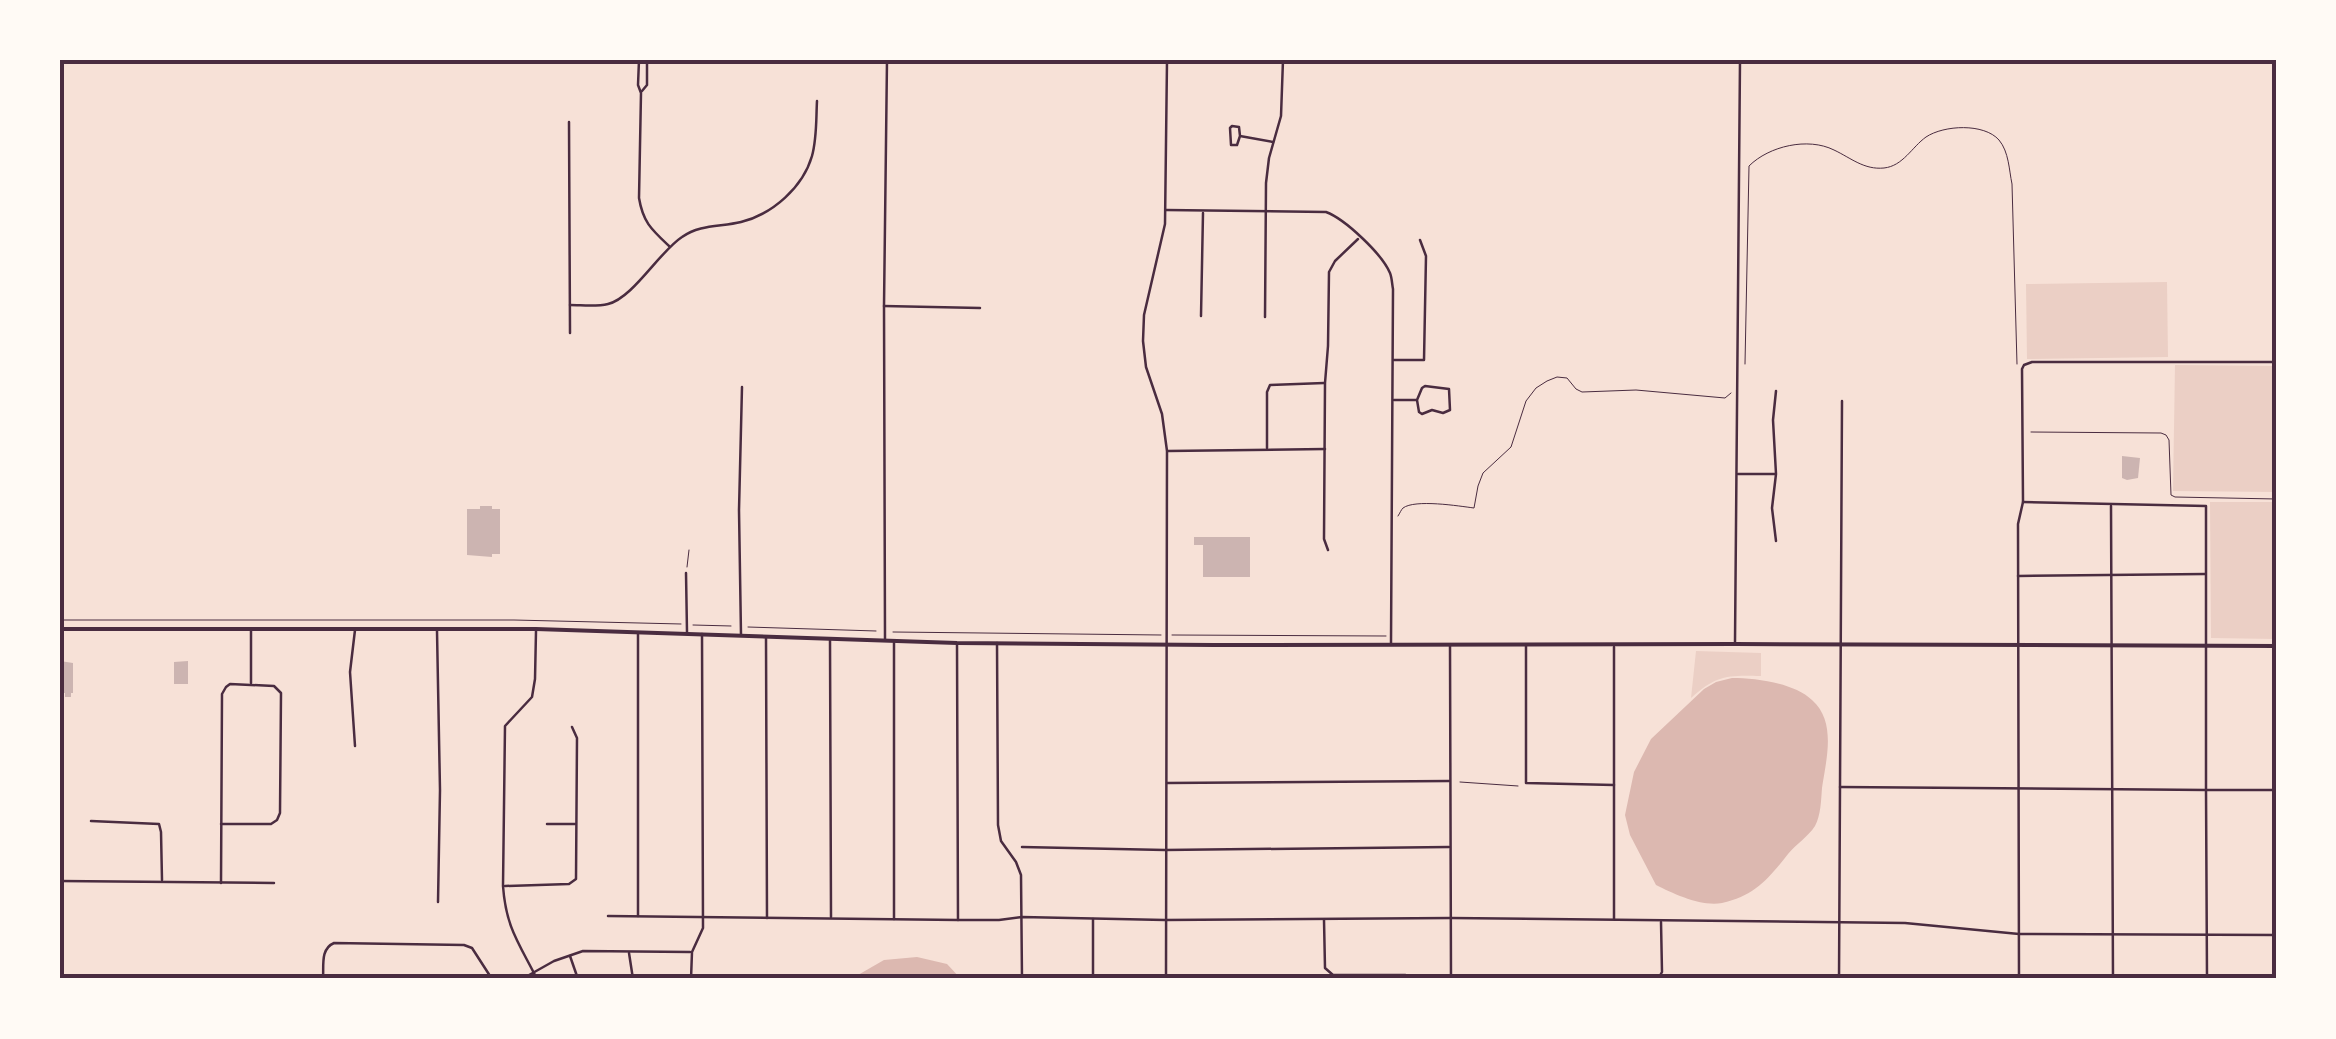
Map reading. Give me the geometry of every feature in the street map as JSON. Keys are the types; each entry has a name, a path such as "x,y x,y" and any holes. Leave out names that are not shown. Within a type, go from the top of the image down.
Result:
{"main road":[{"path":"60,630 536,630 997,643 2276,646"}],"street":[{"path":"639,60 639,198 646,222 670,247"},
{"path":"641,92 647,86 647,60"},
{"path":"885,641 887,60"},
{"path":"1095,60 1283,60 1281,116 1270,158 1265,210 1265,317"},
{"path":"1166,979 1167,450 1162,414 1146,367 1144,315 1166,210 1167,60"},
{"path":"1735,644 1740,60"},
{"path":"638,76 647,76"},
{"path":"570,306 604,306 618,300 683,236 697,229 745,221 785,198 808,168 813,154 817,102"},
{"path":"569,122 570,333"},
{"path":"1240,136 1274,143"},
{"path":"1166,210 1326,212 1338,216 1389,272 1393,289 1391,645"},
{"path":"1201,316 1203,210"},
{"path":"1328,550 1324,540 1324,382 1329,272 1360,238"},
{"path":"1392,360 1424,360 1426,256 1420,240"},
{"path":"884,306 980,308"},
{"path":"2019,979 2018,524 2023,502 2024,365 2276,362"},
{"path":"1267,449 1270,385 1324,382"},
{"path":"1425,386 1451,392 1447,412 1432,410 1420,414 1417,400 1425,386"},
{"path":"741,635 742,388"},
{"path":"1776,391 1772,508 1776,542"},
{"path":"1392,400 1417,400"},
{"path":"1839,979 1842,401"},
{"path":"1167,450 1324,449"},
{"path":"1736,474 1776,474"},
{"path":"2023,502 2206,506 2207,979"},
{"path":"2112,506 2113,979"},
{"path":"686,573 686,634"},
{"path":"2018,576 2206,574"},
{"path":"251,684 252,629"},
{"path":"355,629 350,672 355,746"},
{"path":"437,629 438,902"},
{"path":"536,630 532,696 506,726 503,886 512,933 537,979"},
{"path":"638,633 638,916"},
{"path":"690,979 692,952 703,928 702,634"},
{"path":"766,636 767,918"},
{"path":"830,639 830,919"},
{"path":"894,641 894,919"},
{"path":"958,642 958,920"},
{"path":"997,643 998,826 1001,841 1021,875 1022,979"},
{"path":"1450,644 1451,979"},
{"path":"1526,644 1526,783 1614,784"},
{"path":"1614,644 1614,921"},
{"path":"221,824 271,824 280,813 281,694 274,686 230,684 222,694 221,824 221,883"},
{"path":"503,886 569,884 576,879 577,738 572,726"},
{"path":"1166,782 1450,781"},
{"path":"1840,787 2276,790"},
{"path":"91,821 158,824 162,882"},
{"path":"547,824 576,824"},
{"path":"1022,847 1450,847"},
{"path":"60,881 274,883"},
{"path":"608,916 1906,923 2019,934 2276,935"},
{"path":"1093,918 1093,979"},
{"path":"1324,919 1327,972 1405,975 1414,979"},
{"path":"1658,979 1662,972 1661,921"},
{"path":"323,979 324,953 334,944 464,944 472,948 492,979"},
{"path":"522,979 583,951 692,952"},
{"path":"628,952 633,979"},
{"path":"570,954 578,979"}],"path":[{"path":"1746,364 1748,166 1766,152 1810,144 1832,148 1871,168 1890,168 1926,137 1937,131 1962,128 1995,137 2007,156 2012,184 2017,352"},
{"path":"1398,517 1410,506 1474,508 1483,472 1507,452 1526,401 1536,388 1557,377 1567,378 1582,392 1636,390 1726,398 1731,392"},
{"path":"2022,432 2161,433 2168,440 2171,495 2276,499"},
{"path":"686,573 689,550"},
{"path":"60,620 683,624"},
{"path":"689,625 736,626"},
{"path":"744,627 880,632"},
{"path":"889,632 1160,634"},
{"path":"1168,635 1391,636"},
{"path":"1450,781 1516,786 1526,783"}],"shaded area":[{"path":"2167,282 2168,357 2027,359 2026,284"},
{"path":"2175,365 2276,366 2276,492 2173,491"},
{"path":"2210,502 2276,502 2276,639 2211,638"},
{"path":"1696,651 1761,653 1761,676 1723,678 1691,698"},
{"path":"1732,678 1785,686 1812,700 1825,719 1827,754 1820,812 1812,830 1752,891 1734,900 1706,903 1656,885 1630,835 1625,815 1634,772 1651,739 1704,689"},
{"path":"917,957 947,964 961,979 851,979 884,960"}],"building":[{"path":"2122,456 2140,458 2138,478 2122,478"},
{"path":"467,509 500,509 500,554 492,557 467,555"},
{"path":"1194,537 1250,537 1250,577 1203,577 1203,545 1194,545"},
{"path":"60,661 73,663 71,697 60,693"},
{"path":"188,661 188,684 174,684 174,662"}]}
